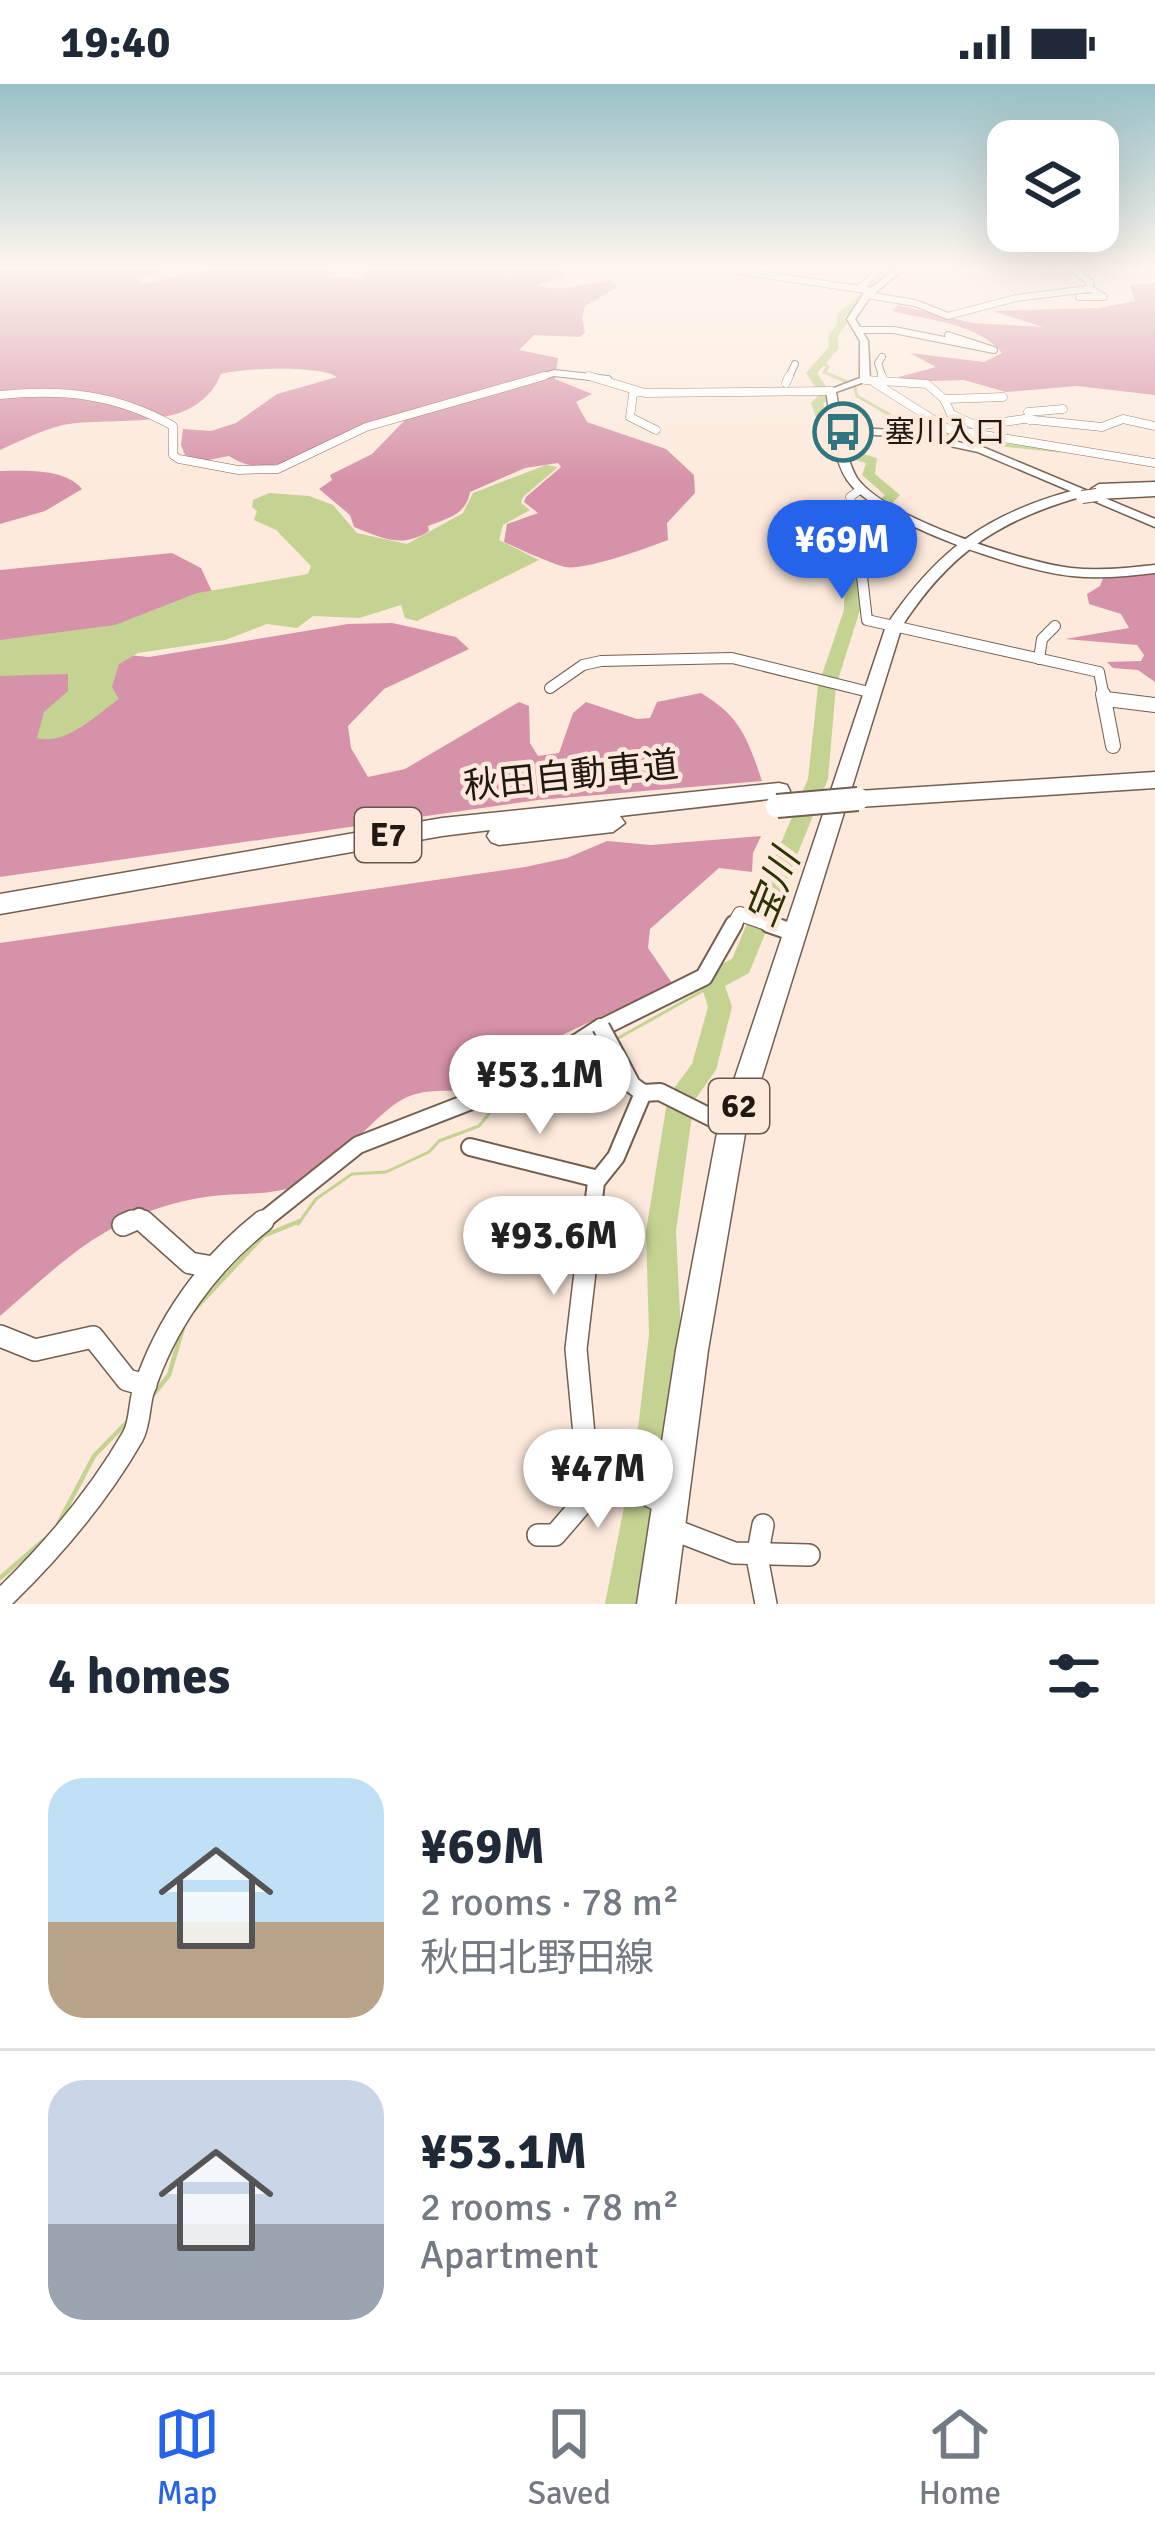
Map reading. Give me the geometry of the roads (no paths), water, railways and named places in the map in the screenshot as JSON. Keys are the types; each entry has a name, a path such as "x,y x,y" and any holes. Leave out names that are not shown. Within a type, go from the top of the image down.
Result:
{"highway":[{"path":"1088,493 1155,487"},
{"name":"秋田自動車道","path":"0,904 442,827 1155,766"},
{"name":"秋田自動車道","path":"859,793 1155,780"},
{"name":"秋田自動車道","path":"0,916 423,845 778,799"}],"main road":[{"name":"62","path":"656,1604 657,1506 732,1128 894,626 923,579 967,542 994,525 1088,493"}],"street":[{"path":"864,340 875,382 935,423 1155,463"},
{"path":"923,340 934,343"},
{"path":"942,340 994,350 963,340"},
{"path":"875,382 882,357"},
{"path":"786,383 795,364"},
{"path":"0,395 56,390 120,398 173,426 173,455 179,459 264,471 380,422 542,376 580,373 639,392"},
{"path":"656,430 630,417 632,394 827,391 875,382 929,384 968,428 1030,420 1053,426 1102,427 1124,419 1155,426"},
{"path":"827,391 843,452 861,489 892,510 967,542 1064,572 1155,568"},
{"path":"947,399 1004,397"},
{"path":"1030,420 1028,412 1063,409"},
{"path":"839,430 908,434 981,450 1155,523"},
{"path":"861,489 850,494 867,620 1099,672 1113,746"},
{"path":"845,569 862,569"},
{"path":"1039,658 1042,639 1055,626"},
{"path":"550,688 583,665 601,661 733,658 869,692"},
{"path":"1106,699 1155,705"},
{"path":"0,1601 50,1553 139,1421 144,1390 185,1303 250,1229 358,1145 510,1086 598,1029 704,977 740,914 792,932"},
{"path":"598,1029 632,1085 643,1093 668,1096 732,1128"},
{"path":"538,1535 555,1535 580,1506 586,1456 576,1349 598,1180 626,1139 643,1093"},
{"path":"470,1147 598,1180"},
{"path":"123,1226 139,1217 190,1263 213,1267"},
{"path":"0,1336 25,1349 46,1352 83,1335 93,1337 127,1380 144,1390"},
{"path":"586,1456 591,1468 757,1557 809,1555"},
{"path":"764,1526 757,1557 766,1604"}],"waterway":[{"name":"宝川","path":"624,1604 653,1446 665,1335 661,1231 681,1096 703,1070 720,1007 713,985 719,976 741,966 818,779 827,686 852,610 852,539 843,525 875,512 893,495 868,475 873,461 833,449 822,433 824,423 817,403 826,395 811,373 834,348 833,340"},
{"path":"823,362 828,367 824,372 854,385 857,396 911,427 984,443 1059,451"},
{"path":"613,1041 713,985"},
{"path":"298,1224 316,1199 352,1174 386,1172 429,1152 439,1141 479,1126 497,1104 566,1077 605,1046"},
{"path":"194,1310 263,1236 300,1221"},
{"path":"153,1395 169,1375 183,1328"},
{"path":"58,1524 94,1456 130,1419"},
{"path":"0,1578 44,1540"}],"place":[{"name":"塞川入口","path":"843,432"}]}
